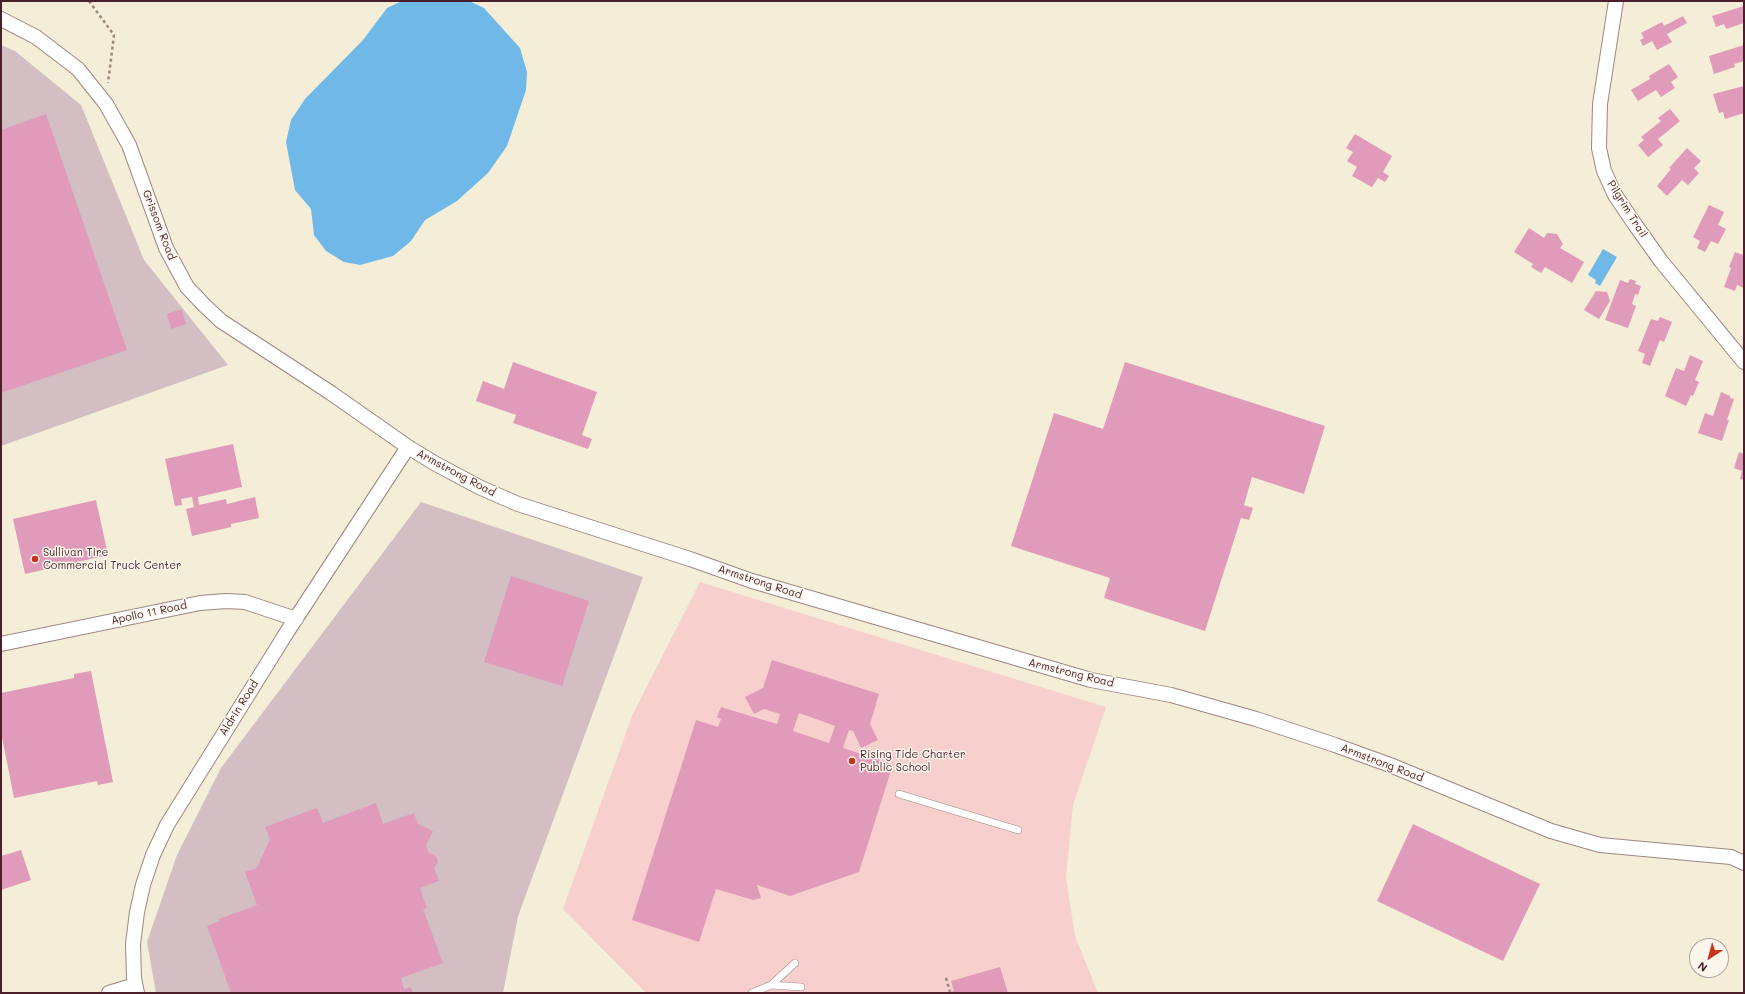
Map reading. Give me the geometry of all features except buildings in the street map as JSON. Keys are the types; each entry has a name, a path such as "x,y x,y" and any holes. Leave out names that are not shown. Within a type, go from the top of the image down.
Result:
{"street":[{"name":"Pilgrim Trail","path":"1616,1 1600,104 1599,148 1604,171 1616,195 1643,237 1744,362"},
{"name":"Grissom Road","path":"1,19 36,37 78,69 106,104 130,145 166,248 187,287 221,321 331,393 408,447"},
{"name":"Aldrin Road","path":"136,989 133,944 136,920 143,885 153,855 167,825 296,619 408,447"},
{"name":"Armstrong Road","path":"408,447 479,487 518,504 690,559 752,581 953,641 1091,680 1171,695 1263,722 1390,765 1551,831 1600,845 1731,857 1744,864"},
{"name":"Apollo 11 Road","path":"1,644 200,603 226,600 245,602 296,619"},
{"path":"109,993 136,989"}],"lane":[{"path":"900,794 1018,830"},
{"path":"752,993 771,985 795,963"},
{"path":"771,985 801,987"}],"path":[{"path":"89,1 114,35 106,104"},
{"path":"946,978 950,992"}],"shaded area":[{"path":"1,45 15,51 81,105 144,260 228,365 1,446"},
{"path":"421,502 643,577 518,916 503,993 156,993 147,942 177,855 221,768"},
{"name":"Rising Tide Charter Public School","path":"700,582 1106,707 1073,805 1066,877 1075,936 1098,993 646,993 563,909 632,716"}],"water":[{"path":"402,1 469,1 484,8 520,48 527,72 526,90 507,146 488,173 457,201 425,220 411,241 393,256 360,265 344,262 326,251 314,235 311,209 295,190 286,142 291,120 305,99 363,40 387,8"},
{"path":"1603,249 1617,257 1600,286 1595,283 1596,280 1588,275"}],"place":[{"name":"Sullivan Tire Commercial Truck Center","path":"35,559"},
{"name":"Rising Tide Charter Public School","path":"852,761"}]}
